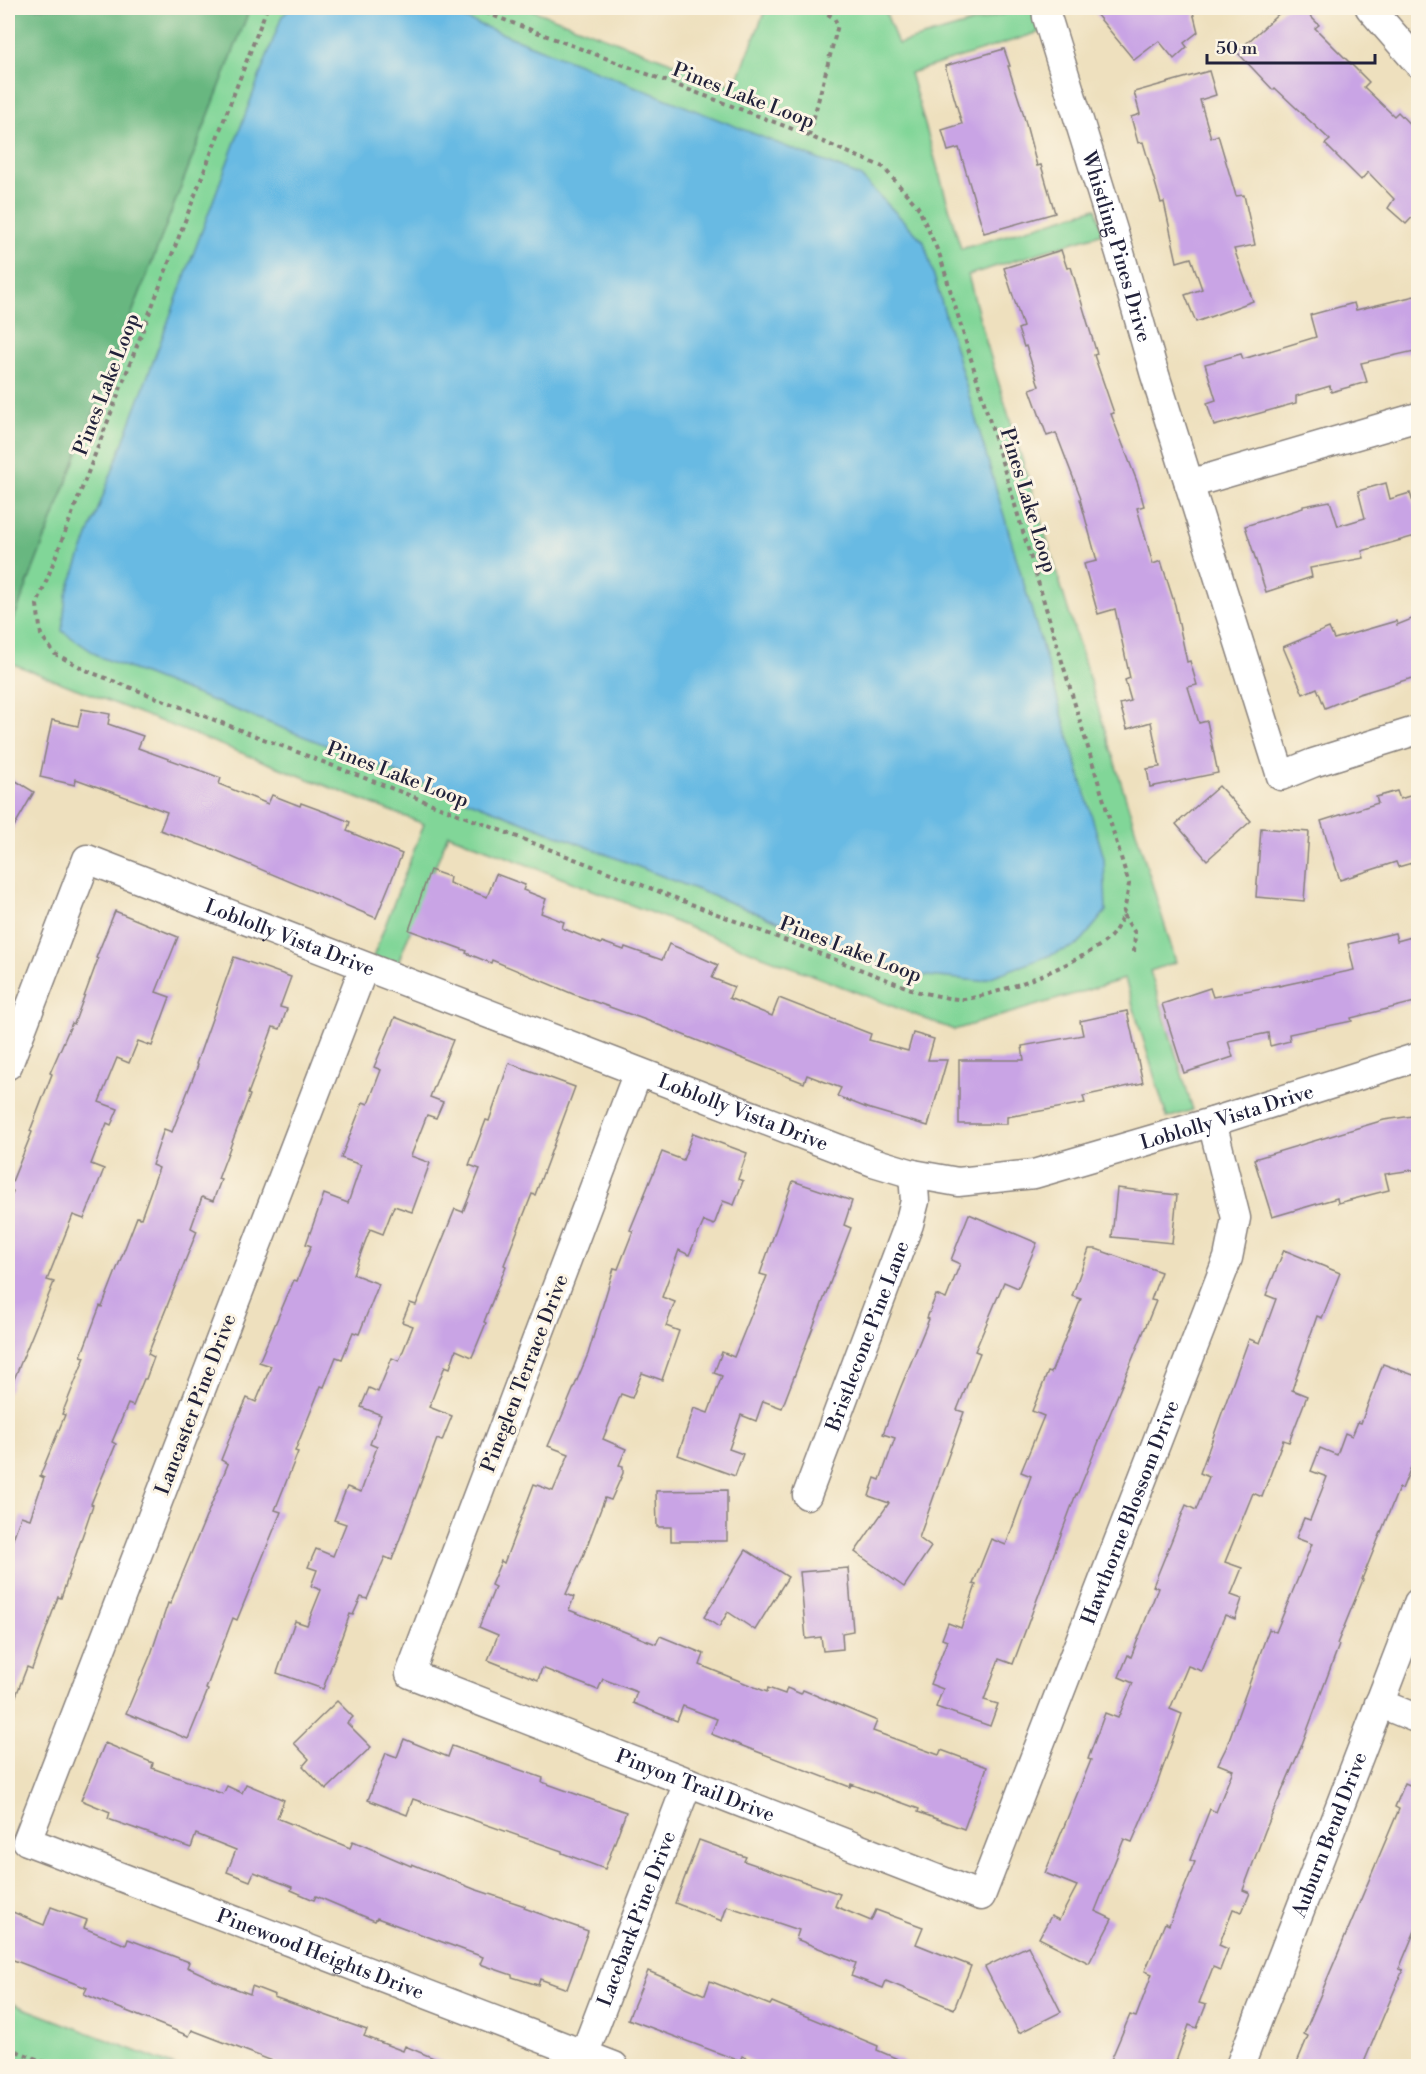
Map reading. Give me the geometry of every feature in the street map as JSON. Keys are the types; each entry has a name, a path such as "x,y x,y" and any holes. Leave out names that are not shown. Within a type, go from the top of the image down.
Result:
{"street":[{"name":"Whistling Pines Drive","path":"1046,8 1281,776 1313,763 1419,730"},
{"path":"1370,8 1419,63"},
{"path":"1190,484 1419,417"},
{"name":"Loblolly Vista Drive","path":"8,1065 87,859 873,1162 913,1174 958,1182 1034,1174 1212,1122 1419,1057"},
{"name":"Lancaster Pine Drive","path":"27,1841 364,967"},
{"name":"Pineglen Terrace Drive","path":"410,1674 638,1072"},
{"name":"Hawthorne Blossom Drive","path":"981,1896 1228,1258 1236,1218 1212,1122"},
{"name":"Bristlecone Pine Lane","path":"807,1495 909,1224 915,1201 913,1174"},
{"name":"Auburn Bend Drive","path":"1240,2067 1419,1603"},
{"name":"Pinyon Trail Drive","path":"410,1674 981,1896"},
{"path":"1379,1703 1419,1719"},
{"name":"Lacebark Pine Drive","path":"584,2055 688,1782"},
{"name":"Pinewood Heights Drive","path":"27,1841 614,2067"}],"path":[{"name":"Pines Lake Loop","path":"267,8 37,605 41,635 56,654 90,672 919,992 961,999 998,990 1042,975 1084,956 1109,938 1123,915 1129,884 940,256 918,207 883,167 809,136 474,8"},
{"path":"809,136 838,25 834,18 819,8"},
{"path":"1123,915 1135,933 1134,952"},
{"path":"8,2048 56,2067"}],"green space":[{"path":"8,8 250,8 8,634"},
{"path":"250,8 527,8 735,86 766,8 884,8 898,44 1024,8 1040,8 1043,31 910,73 961,249 1096,208 1103,233 968,275 984,335 1176,962 1150,971 1193,1110 1167,1118 1125,979 954,1030 448,834 397,965 373,957 424,824 8,662 8,634"},
{"path":"8,2002 175,2066 8,2066"}],"water":[{"path":"292,8 438,8 860,176 924,242 1104,858 1106,911 1078,945 980,981 916,975 100,657 62,631 66,595 282,16"}],"building":[{"path":"1091,8 1192,8 1198,32 1184,43 1187,47 1174,59 1159,41 1134,60"},
{"path":"1285,8 1302,8 1319,25 1315,28 1369,82 1364,87 1394,116 1398,112 1419,134 1419,210 1406,224 1388,208 1394,199 1368,172 1361,180 1325,144 1330,140 1275,88 1273,90 1237,52"},
{"path":"1004,49 1037,166 1041,165 1055,213 984,233 959,148 948,151 942,130 962,124 945,66"},
{"path":"1209,71 1216,95 1200,100 1211,138 1218,135 1236,196 1244,195 1255,245 1234,249 1253,301 1196,322 1185,295 1202,289 1191,258 1177,262 1164,202 1161,203 1143,142 1138,143 1131,117 1140,114 1134,92"},
{"path":"1061,250 1067,268 1071,267 1097,354 1094,355 1114,413 1111,414 1138,484 1144,506 1137,508 1153,564 1161,561 1175,605 1187,662 1190,661 1197,685 1188,687 1199,723 1207,721 1218,773 1150,787 1147,769 1160,767 1151,722 1127,729 1120,704 1131,701 1125,680 1130,678 1115,609 1098,614 1084,564 1097,561 1081,498 1056,433 1047,436 1030,389 1039,386 1018,329 1023,327 1004,268"},
{"path":"1419,295 1419,350 1361,363 1367,382 1331,392 1330,386 1296,396 1296,403 1214,426 1207,403 1216,400 1205,364 1241,354 1243,359 1316,337 1310,315 1354,303 1356,310"},
{"path":"1386,483 1390,499 1410,493 1419,521 1419,535 1362,551 1364,558 1310,568 1312,577 1266,592 1245,526 1303,508 1303,506 1330,501 1338,526 1365,518 1358,491"},
{"path":"1419,616 1419,676 1359,694 1325,708 1317,688 1303,694 1283,647 1329,628 1334,639 1396,621 1397,625"},
{"path":"82,709 110,714 108,724 143,736 138,748 221,778 219,784 268,804 272,795 300,806 301,803 328,813 350,822 347,831 402,854 376,918 208,847 160,830 167,812 76,779 75,785 40,777 52,720 78,726"},
{"path":"8,776 34,792 8,837"},
{"path":"1219,786 1251,821 1207,860 1176,824"},
{"path":"1397,791 1400,799 1419,793 1419,861 1398,867 1396,862 1340,880 1321,821 1378,803 1376,797"},
{"path":"1261,828 1309,832 1304,901 1256,897"},
{"path":"430,870 450,877 449,883 487,897 496,874 525,885 523,890 546,899 541,913 564,922 562,928 601,944 602,942 624,950 625,947 662,960 669,944 691,953 718,965 712,978 734,987 729,998 772,1016 779,998 871,1034 869,1040 908,1051 913,1033 934,1039 928,1060 947,1060 928,1126 867,1108 837,1096 841,1088 807,1075 804,1083 646,1020 573,994 492,960 491,963 466,953 467,951 409,930"},
{"path":"115,911 178,937 156,992 170,997 152,1046 138,1041 129,1063 117,1058 99,1102 118,1109 111,1125 107,1123 91,1164 104,1169 84,1219 73,1215 47,1280 54,1282 8,1394 8,1204 13,1191 9,1189 32,1132 30,1131 52,1074 50,1073 72,1023 74,1024 98,959 96,958"},
{"path":"1395,933 1397,941 1419,935 1419,1001 1351,1018 1352,1021 1289,1034 1290,1041 1270,1046 1268,1033 1228,1041 1233,1057 1184,1073 1162,1004 1210,988 1213,997 1354,970 1348,944"},
{"path":"234,957 291,977 280,1007 287,1009 280,1029 273,1027 218,1179 221,1180 213,1201 202,1197 191,1228 197,1231 148,1354 154,1357 146,1379 144,1379 133,1406 128,1404 112,1442 116,1444 91,1504 93,1505 61,1598 58,1597 32,1669 27,1667 8,1714 8,1553 21,1516 30,1519 44,1478 40,1476 65,1415 62,1414 85,1357 81,1356 137,1217 141,1218 159,1168 152,1165 164,1129 172,1132 198,1065 196,1064"},
{"path":"1127,1011 1143,1083 1083,1096 1085,1103 1007,1117 1007,1124 959,1124 959,1060 1024,1060 1022,1046 1083,1035 1080,1021"},
{"path":"395,1017 453,1040 430,1097 443,1102 436,1118 427,1115 411,1156 430,1163 412,1212 394,1206 383,1234 370,1229 353,1274 379,1284 359,1334 353,1332 342,1359 336,1357 324,1387 321,1386 275,1510 281,1512 237,1620 233,1618 188,1739 126,1713 151,1654 168,1603 170,1604 228,1464 221,1460 234,1427 247,1398 256,1402 271,1366 259,1362 311,1246 306,1244 324,1194 348,1203 361,1165 341,1158 363,1102 368,1104 381,1070 374,1067"},
{"path":"509,1063 575,1087 535,1195 532,1194 504,1265 506,1266 472,1357 456,1350 450,1368 445,1366 429,1407 452,1416 442,1441 437,1439 392,1560 385,1557 367,1599 361,1597 353,1615 350,1614 323,1689 277,1673 295,1621 307,1625 321,1590 311,1586 317,1570 308,1567 316,1549 333,1556 346,1524 334,1520 347,1487 361,1492 377,1447 370,1444 381,1415 361,1407 369,1388 378,1392 392,1358 399,1361 413,1326 402,1322 410,1303 416,1305 455,1209 463,1212 480,1169 469,1165 486,1120 489,1121"},
{"path":"1419,1115 1419,1169 1385,1174 1389,1190 1338,1203 1337,1198 1272,1217 1254,1159 1384,1120"},
{"path":"693,1133 747,1153 738,1179 743,1181 734,1205 723,1201 714,1225 704,1221 689,1255 679,1250 662,1297 675,1302 666,1326 679,1331 662,1380 642,1373 632,1398 621,1394 603,1439 626,1449 619,1465 623,1466 623,1473 611,1500 605,1498 566,1594 574,1597 569,1610 656,1644 660,1636 704,1654 700,1665 767,1692 768,1688 785,1694 787,1688 801,1694 803,1690 877,1721 873,1731 939,1755 941,1750 987,1767 964,1829 918,1812 919,1809 851,1784 850,1787 711,1734 717,1719 683,1706 677,1721 633,1703 637,1692 603,1679 598,1690 542,1668 538,1680 488,1660 498,1635 479,1627 495,1587 491,1585 501,1561 504,1563 534,1484 553,1491 569,1454 548,1446 588,1354 614,1268 618,1269 633,1231 630,1230 662,1152 683,1160"},
{"path":"793,1181 852,1201 844,1225 851,1228 782,1408 763,1401 756,1421 741,1415 729,1449 743,1454 735,1476 678,1455 694,1408 708,1413 722,1376 714,1373 722,1352 734,1357 767,1276 760,1274"},
{"path":"1117,1188 1177,1195 1172,1243 1112,1237"},
{"path":"969,1214 1037,1243 1018,1288 1004,1282 975,1351 980,1353 957,1410 964,1412 919,1538 931,1547 904,1587 855,1552 889,1503 869,1496 875,1478 880,1480 895,1438 883,1434 929,1319 927,1318 936,1295 946,1299 960,1264 951,1260"},
{"path":"1089,1249 1096,1249 1161,1272 1151,1300 1156,1301 1076,1494 1013,1664 999,1659 984,1700 998,1704 990,1726 936,1707 943,1689 930,1684 947,1641 942,1639 948,1623 961,1628 976,1585 973,1584 991,1539 1006,1545 1031,1476 1021,1472 1044,1416 1032,1411 1048,1372 1051,1373 1081,1299 1072,1296"},
{"path":"1284,1250 1340,1273 1322,1318 1317,1316 1292,1390 1307,1396 1289,1442 1283,1440 1262,1497 1253,1493 1225,1562 1242,1568 1231,1595 1242,1599 1235,1619 1225,1615 1202,1671 1188,1666 1170,1709 1182,1714 1157,1784 1132,1842 1124,1839 1095,1911 1112,1919 1089,1963 1039,1938 1051,1916 1059,1920 1077,1886 1045,1873 1091,1760 1088,1759 1105,1713 1118,1718 1133,1683 1119,1677 1128,1655 1131,1657 1158,1588 1153,1586 1186,1505 1196,1510 1209,1477 1200,1473 1249,1339 1260,1343 1276,1299 1266,1295"},
{"path":"1383,1364 1419,1377 1419,1448 1402,1489 1399,1488 1362,1579 1301,1747 1265,1831 1243,1890 1250,1893 1242,1912 1233,1909 1219,1945 1228,1949 1220,1970 1213,1967 1199,2003 1206,2005 1197,2028 1189,2025 1174,2067 1108,2067 1130,2015 1136,2017 1152,1974 1145,1971 1165,1923 1169,1925 1195,1862 1190,1860 1210,1809 1216,1812 1233,1770 1218,1764 1226,1748 1269,1629 1276,1632 1312,1544 1296,1538 1304,1518 1310,1520 1327,1477 1311,1471 1320,1448 1337,1455 1345,1433 1352,1436 1358,1422 1361,1423"},
{"path":"727,1490 727,1541 671,1541 671,1527 657,1527 656,1491"},
{"path":"746,1550 788,1577 755,1630 728,1612 719,1627 704,1617"},
{"path":"848,1568 853,1631 842,1633 843,1649 823,1651 821,1637 806,1639 800,1572"},
{"path":"337,1701 353,1717 347,1723 371,1747 326,1790 303,1766 309,1759 294,1743"},
{"path":"404,1739 448,1757 452,1746 543,1778 542,1782 626,1812 605,1869 562,1853 562,1851 413,1799 407,1815 368,1800 386,1753 397,1757"},
{"path":"105,1743 153,1763 152,1768 223,1794 227,1786 242,1793 246,1784 284,1800 277,1818 350,1848 353,1841 411,1866 412,1864 588,1931 567,1989 540,1979 538,1985 512,1977 512,1975 480,1964 483,1957 377,1918 375,1921 316,1896 314,1900 291,1890 292,1887 254,1872 250,1881 227,1872 236,1850 196,1834 191,1848 108,1819 110,1812 81,1800"},
{"path":"1405,1783 1419,1789 1419,1921 1399,1969 1403,1970 1362,2067 1295,2067 1308,2036 1304,2034 1399,1809 1395,1807"},
{"path":"699,1840 746,1857 744,1861 840,1894 835,1906 871,1921 876,1910 923,1927 916,1944 971,1966 954,2009 886,1981 883,1988 851,1976 856,1963 796,1939 799,1930 727,1906 722,1921 675,1903"},
{"path":"51,1907 87,1920 84,1928 126,1945 128,1939 189,1962 187,1967 213,1980 250,1994 252,1986 275,1995 274,1997 367,2030 364,2036 403,2051 405,2046 455,2067 288,2067 192,2030 189,2036 84,1994 87,1988 8,1958 8,1910 44,1925"},
{"path":"1028,1946 1061,2012 1019,2033 985,1967"},
{"path":"648,1971 705,1995 710,1981 770,2005 772,2002 878,2046 877,2050 916,2067 766,2067 742,2056 740,2061 628,2019"}]}
